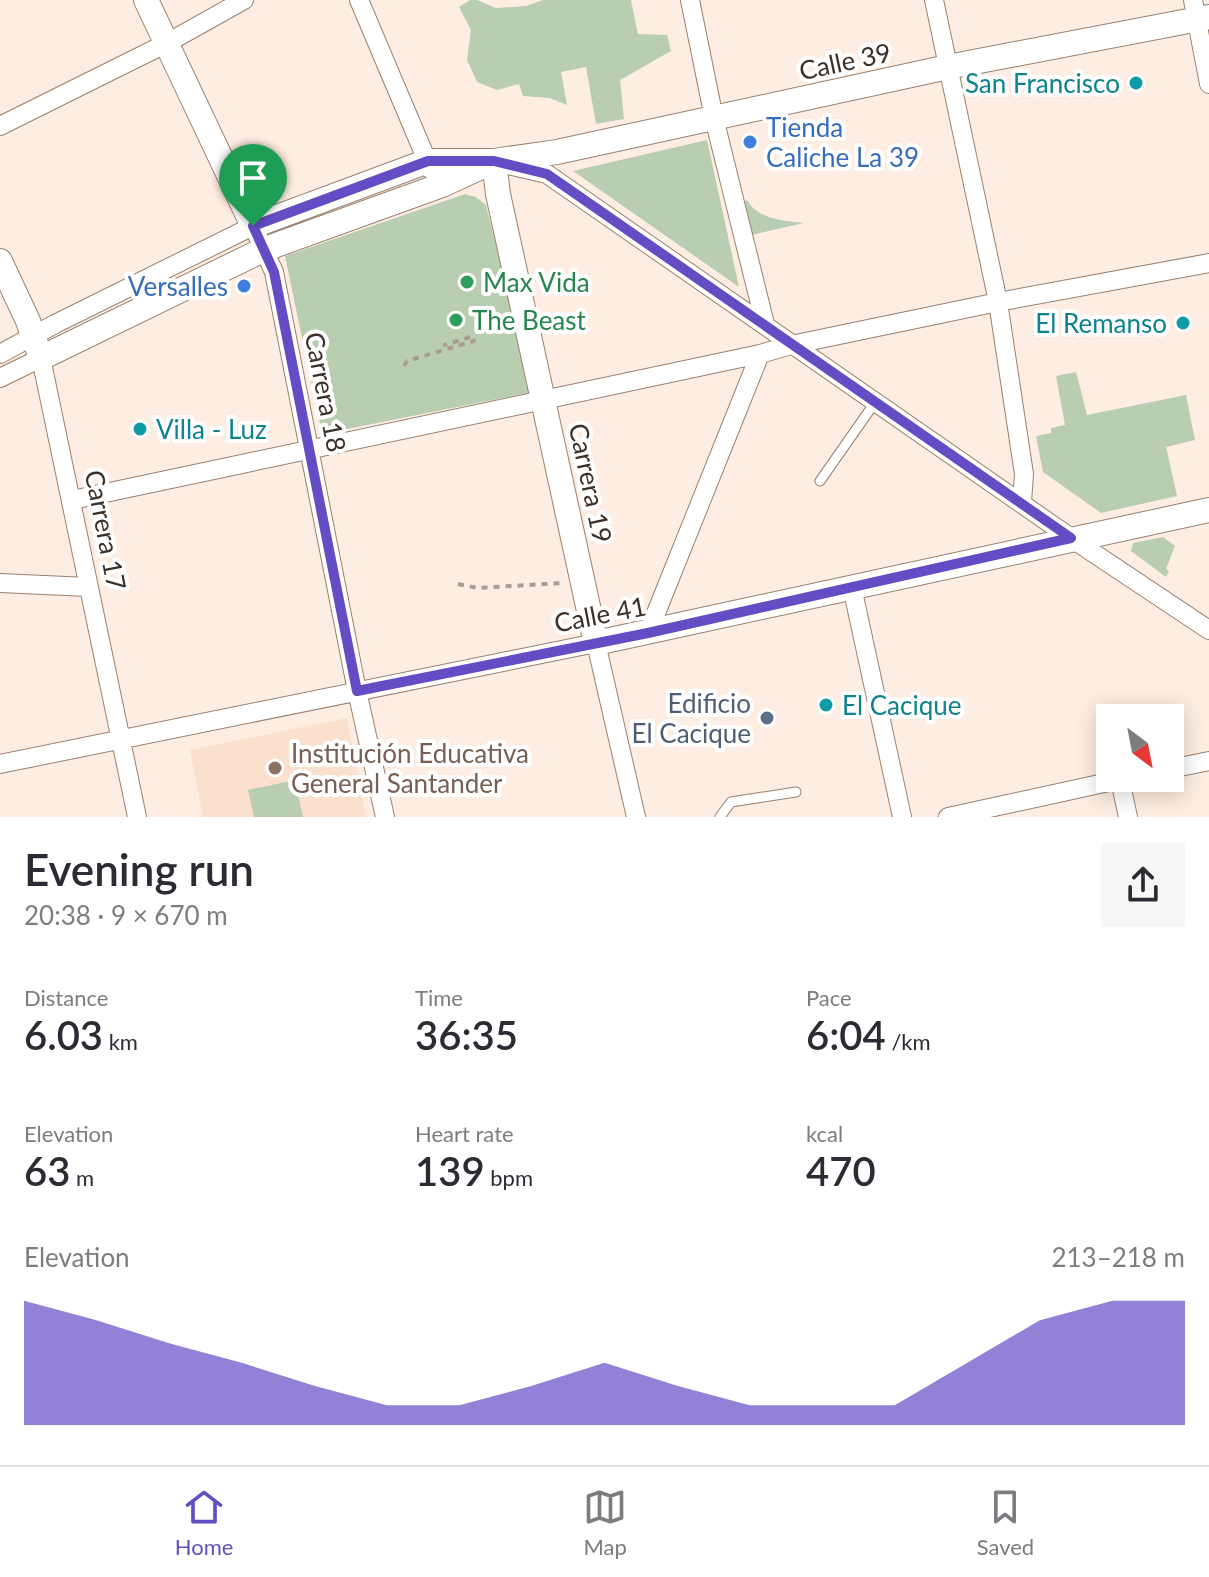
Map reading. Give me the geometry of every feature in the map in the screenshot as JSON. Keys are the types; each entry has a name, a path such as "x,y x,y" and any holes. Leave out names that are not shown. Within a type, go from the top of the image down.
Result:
{"street":[{"name":"Carrera 18","path":"146,0 274,272 385,817"},
{"path":"0,126 167,43 244,0"},
{"path":"359,0 437,187"},
{"path":"690,0 714,118 765,324"},
{"path":"934,0 998,302 1024,474 1022,502"},
{"path":"1200,12 1209,84"},
{"name":"Calle 39","path":"0,378 38,347 55,324 253,226 428,161 494,161 557,152 1200,12"},
{"path":"494,161 547,174 1071,538 1209,630"},
{"name":"Calle 39","path":"0,354 38,347 265,249 437,187 494,161"},
{"name":"Carrera 19","path":"494,161 498,194 636,817"},
{"name":"Carrera 17","path":"0,261 38,347 137,817"},
{"path":"72,500 791,345 1209,263"},
{"path":"648,633 760,354"},
{"name":"Calle 41","path":"0,764 648,633 1209,510"},
{"path":"0,583 88,587"},
{"path":"852,587 902,817"},
{"path":"1184,766 1209,761"},
{"path":"948,817 1096,785"},
{"path":"1125,792 1128,817"}],"lane":[{"path":"820,481 876,401"},
{"path":"720,817 731,802 796,792"}],"path":[{"path":"406,363 474,341 473,336 444,343"},
{"path":"458,584 508,588 583,580"}],"shaded area":[{"name":"Institución Educativa General Santander","path":"347,718 366,817 203,817 190,750"}],"green space":[{"path":"470,0 496,8 526,6 543,0 631,0 638,34 667,35 671,51 620,80 624,119 596,124 586,67 561,72 567,105 549,98 523,96 519,84 497,90 477,82 467,60 471,30 459,7"},
{"path":"707,140 739,287 573,171"},
{"path":"465,194 476,197 486,205 533,392 322,434 285,256"},
{"path":"747,200 764,215 804,223 751,235 742,202"},
{"path":"1076,372 1087,415 1186,395 1195,440 1166,447 1177,496 1101,513 1043,472 1036,436 1051,433 1051,428 1065,425 1056,376"},
{"path":"1163,537 1175,546 1166,577 1131,551 1133,543"},
{"path":"295,780 303,817 254,817 248,790"}],"place":[{"name":"San Francisco","path":"1136,83"},
{"name":"Tienda Caliche La 39","path":"750,142"},
{"name":"Max Vida","path":"467,282"},
{"name":"Versalles","path":"244,286"},
{"name":"The Beast","path":"456,320"},
{"name":"El Remanso","path":"1183,323"},
{"name":"Villa - Luz","path":"140,429"},
{"name":"El Cacique","path":"826,705"},
{"name":"Edificio El Cacique","path":"767,718"},
{"name":"Institución Educativa General Santander","path":"275,768"}],"route":[{"path":"428,161 494,161 547,174 1071,538 648,633 357,691 274,272 253,226 428,161"}]}
